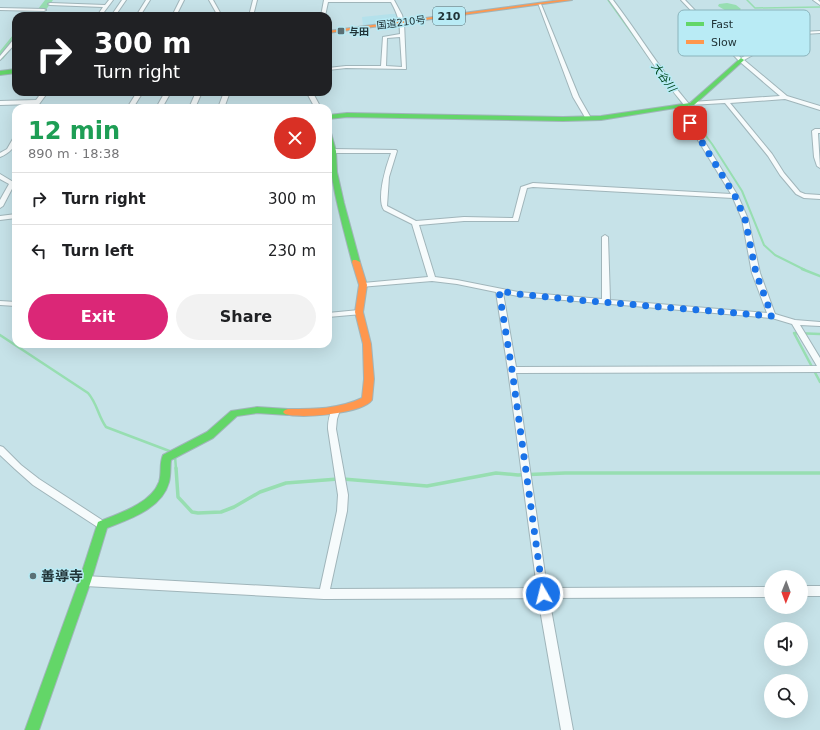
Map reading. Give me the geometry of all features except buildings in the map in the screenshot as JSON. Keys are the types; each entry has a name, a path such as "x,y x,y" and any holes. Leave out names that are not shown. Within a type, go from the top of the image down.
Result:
{"main road":[{"name":"国道210号","path":"332,31 570,0"},
{"path":"332,117 347,115 612,117 686,105 708,91 741,60"},
{"path":"0,73 12,72"},
{"path":"332,147 332,161"},
{"path":"32,730 85,581 102,525 147,504 162,487 165,462 167,458 210,435 234,413 258,410 315,413 354,407 367,400 369,379 368,344 359,312 363,285 332,175"}],"street":[{"path":"101,12 111,0"},
{"path":"116,12 124,0"},
{"path":"140,12 148,0"},
{"path":"176,12 182,0"},
{"path":"211,0 218,12"},
{"path":"252,12 255,0"},
{"path":"324,12 326,0 392,1 400,15 402,22 404,68 353,67 332,69"},
{"path":"611,0 630,25 669,84 686,105"},
{"path":"683,0 693,10"},
{"path":"815,0 820,4"},
{"path":"42,12 50,2 106,6"},
{"path":"539,4 576,97 588,118"},
{"path":"0,10 44,10"},
{"path":"810,33 820,32"},
{"path":"383,68 385,37 403,35"},
{"path":"0,59 12,45"},
{"path":"737,56 785,97"},
{"path":"741,60 748,56"},
{"path":"0,103 37,102 42,96"},
{"path":"772,316 756,273 745,219 735,196 682,110 686,105 785,97 820,108"},
{"path":"726,101 766,150 782,174 798,193 804,196 820,197"},
{"path":"820,131 815,131 816,157 820,166"},
{"path":"0,155 9,150 12,145"},
{"path":"0,150 12,150"},
{"path":"333,151 394,151 386,177 384,206 386,209 415,223 464,219 516,220 524,187 533,185 735,196"},
{"path":"0,176 12,183 0,206"},
{"path":"0,218 12,216"},
{"path":"415,223 432,279"},
{"path":"605,237 606,302"},
{"path":"363,285 432,279 457,282 518,294 772,316 794,322 820,324"},
{"path":"499,291 512,370 543,594 567,730"},
{"path":"0,303 12,304"},
{"path":"332,315 359,312"},
{"path":"794,322 820,365"},
{"path":"512,370 820,369"},
{"path":"324,594 342,511 343,495 332,429 336,410"},
{"path":"0,449 36,482 102,525"},
{"path":"85,581 324,594 764,592"},
{"path":"808,591 820,591"}],"shaded area":[{"path":"727,3 736,5 741,9 725,10 718,6 719,4"},
{"path":"397,14 400,21 363,26 362,17"}],"waterway":[{"path":"42,9 49,0"},
{"name":"大谷川","path":"608,0 692,117"},
{"path":"747,0 755,8 820,7"},
{"path":"0,57 12,42"},
{"name":"大谷川","path":"691,116 712,144 742,191 764,245 775,255 805,270"},
{"name":"大谷川","path":"802,269 820,276"},
{"path":"820,334 794,333 820,382"},
{"path":"0,335 12,343"},
{"path":"20,348 88,393 106,427 172,452"},
{"path":"175,456 176,469"},
{"path":"176,468 178,497 192,512 198,513 221,512 234,507 260,492 286,483 338,479"},
{"path":"343,479 427,486 496,473 518,475 565,473 820,473"}],"traffic: fast":[{"path":"332,117 347,115 563,119 601,118 692,104 741,60"},
{"path":"0,73 12,72"},
{"path":"332,147 334,172 340,203 356,262"},
{"path":"32,730 85,581 102,525 128,514 152,500 163,485 167,458 210,435 234,413 257,410 288,412"}],"traffic: slow":[{"path":"332,31 570,0"},
{"path":"288,412 319,412 339,410 367,400 369,379 367,344 359,312 363,285 356,262"}],"place":[{"name":"与田","path":"341,31"},
{"name":"善導寺","path":"33,576"}],"route":[{"path":"543,594 512,370 499,291 589,301 772,316 756,273 745,219 735,196 690,123"}]}
